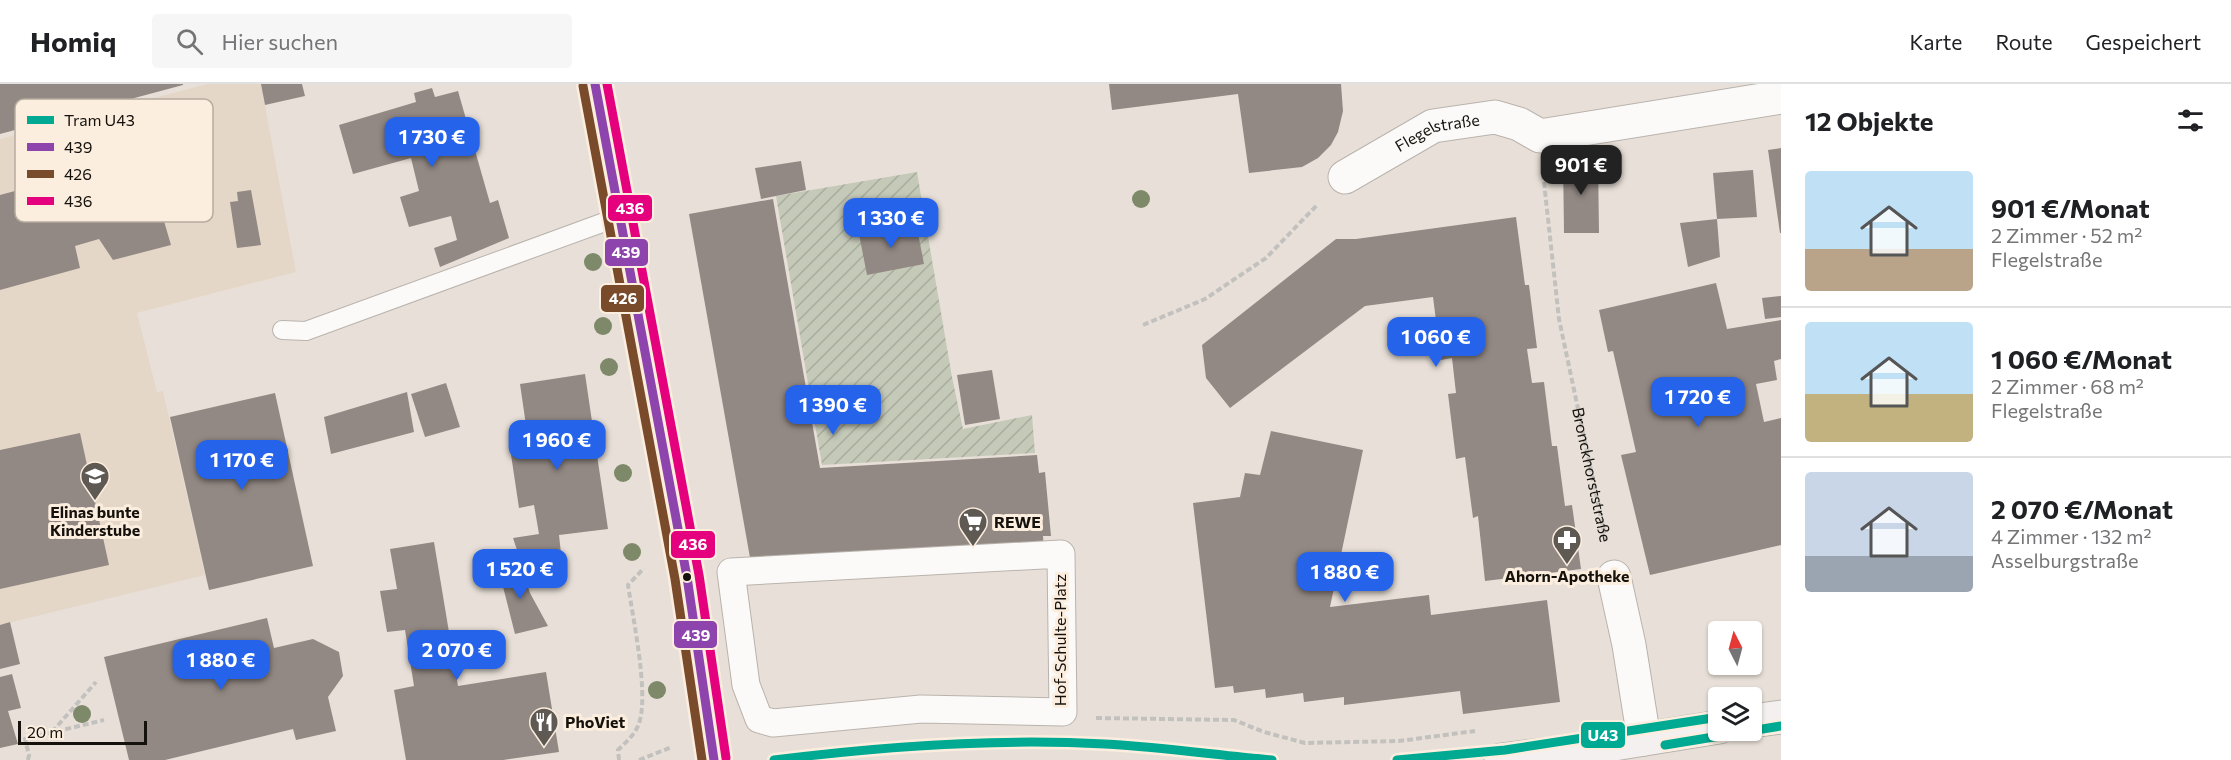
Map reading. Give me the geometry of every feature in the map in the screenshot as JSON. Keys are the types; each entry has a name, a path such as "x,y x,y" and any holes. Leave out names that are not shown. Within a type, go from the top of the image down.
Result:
{"main road":[{"path":"1762,720 1781,717"},
{"path":"1501,760 1558,756 1708,729"}],"street":[{"path":"595,84 687,577 714,760"},
{"name":"Flegelstraße","path":"1345,177 1433,126 1495,117 1519,124 1540,136 1781,98"},
{"name":"Hof-Schulte-Platz","path":"1061,554 1063,712 921,709 773,723 759,719 746,685 731,572 1061,554"},
{"path":"1614,577 1629,645 1644,739"}],"lane":[{"path":"282,330 306,331 621,216"}],"path":[{"path":"1143,325 1205,298 1266,258 1345,177"},
{"name":"Bronckhorststraße","path":"1546,210 1559,319 1614,577"},
{"path":"620,760 618,750 635,732 640,719 642,688 628,585"},
{"path":"51,733 96,682"},
{"path":"28,760 25,739 104,720"}],"shaded area":[{"path":"207,84 261,84 296,272 137,313 157,392 163,391 205,575 0,625 0,139 15,135 15,222 213,222 213,99 151,99"}],"green space":[{"path":"917,172 963,429 1032,415 1035,453 822,465 776,196"}],"building":[{"path":"0,84 183,84 131,99 15,99 15,130 0,134"},
{"path":"261,84 302,84 305,96 265,105"},
{"path":"1109,84 1341,84 1343,111 1338,132 1331,145 1318,158 1302,167 1249,173 1238,94 1112,110"},
{"path":"432,88 435,97 458,91 490,203 498,200 509,238 440,267 434,248 457,240 451,216 409,227 400,197 419,191 411,158 353,174 339,125 416,102 414,93"},
{"path":"1781,148 1781,233 1780,233 1768,150"},
{"path":"1563,159 1598,159 1599,233 1564,233"},
{"path":"801,161 806,190 761,199 755,168"},
{"path":"1753,170 1757,217 1717,219 1713,173"},
{"path":"251,190 261,245 237,248 230,202 238,201 237,192"},
{"path":"15,191 15,222 164,222 171,245 113,260 99,239 75,246 80,268 0,290 0,195"},
{"path":"773,199 820,468 1037,455 1039,473 1045,472 1051,536 1043,536 1044,552 752,569 689,214"},
{"path":"1516,217 1525,285 1529,285 1537,348 1527,349 1532,383 1544,382 1552,446 1557,446 1565,506 1572,505 1581,569 1485,581 1478,516 1473,518 1465,457 1456,459 1448,394 1456,393 1452,358 1441,360 1433,297 1365,306 1230,408 1206,378 1202,345 1336,239 1356,239"},
{"path":"1717,219 1720,257 1688,267 1680,223"},
{"path":"916,223 924,264 867,275 859,234"},
{"path":"1716,283 1727,329 1781,320 1781,359 1774,361 1777,380 1756,384 1764,422 1781,418 1781,545 1650,575 1621,455 1636,452 1613,351 1608,352 1599,310"},
{"path":"1781,296 1781,317 1765,319 1762,298"},
{"path":"992,370 1000,419 965,425 957,375"},
{"path":"585,374 608,529 559,535 561,553 558,554 561,573 526,580 523,562 521,562 513,538 539,534 534,505 519,508 510,448 529,446 520,384"},
{"path":"446,383 460,427 425,437 411,394"},
{"path":"407,392 414,432 331,454 324,417"},
{"path":"275,393 313,566 209,590 170,417"},
{"path":"1271,431 1363,450 1330,607 1429,595 1431,615 1547,600 1560,702 1463,714 1460,691 1344,705 1344,697 1304,702 1303,693 1266,698 1265,689 1234,693 1233,686 1215,688 1193,503 1240,497 1245,473 1260,475"},
{"path":"80,433 109,565 0,589 0,450"},
{"path":"434,542 458,686 546,672 559,752 503,760 406,760 394,690 414,686 405,630 387,632 380,591 397,589 390,549"},
{"path":"520,562 530,593 548,626 515,634 498,567"},
{"path":"267,618 274,648 313,639 339,652 343,676 328,697 336,731 296,740 293,729 165,760 129,760 104,657"},
{"path":"10,622 20,664 0,669 0,625"},
{"path":"12,674 21,708 8,711 18,744 0,748 0,677"}],"tram line":[{"name":"U43","path":"1397,760 1505,750 1708,719"},
{"name":"U43","path":"1665,745 1781,726"},
{"name":"U43","path":"774,760 939,744 1022,742 1126,745 1272,760"}],"transit line":[{"name":"439","path":"595,84 687,577 714,760"},
{"name":"436","path":"607,84 699,575 726,758"},
{"name":"426","path":"583,86 675,579 702,760"}],"place":[{"name":"Elinas bunte Kinderstube","path":"95,502"},
{"name":"REWE","path":"973,548"},
{"name":"Ahorn-Apotheke","path":"1567,566"},
{"name":"PhoViet","path":"544,748"}]}
